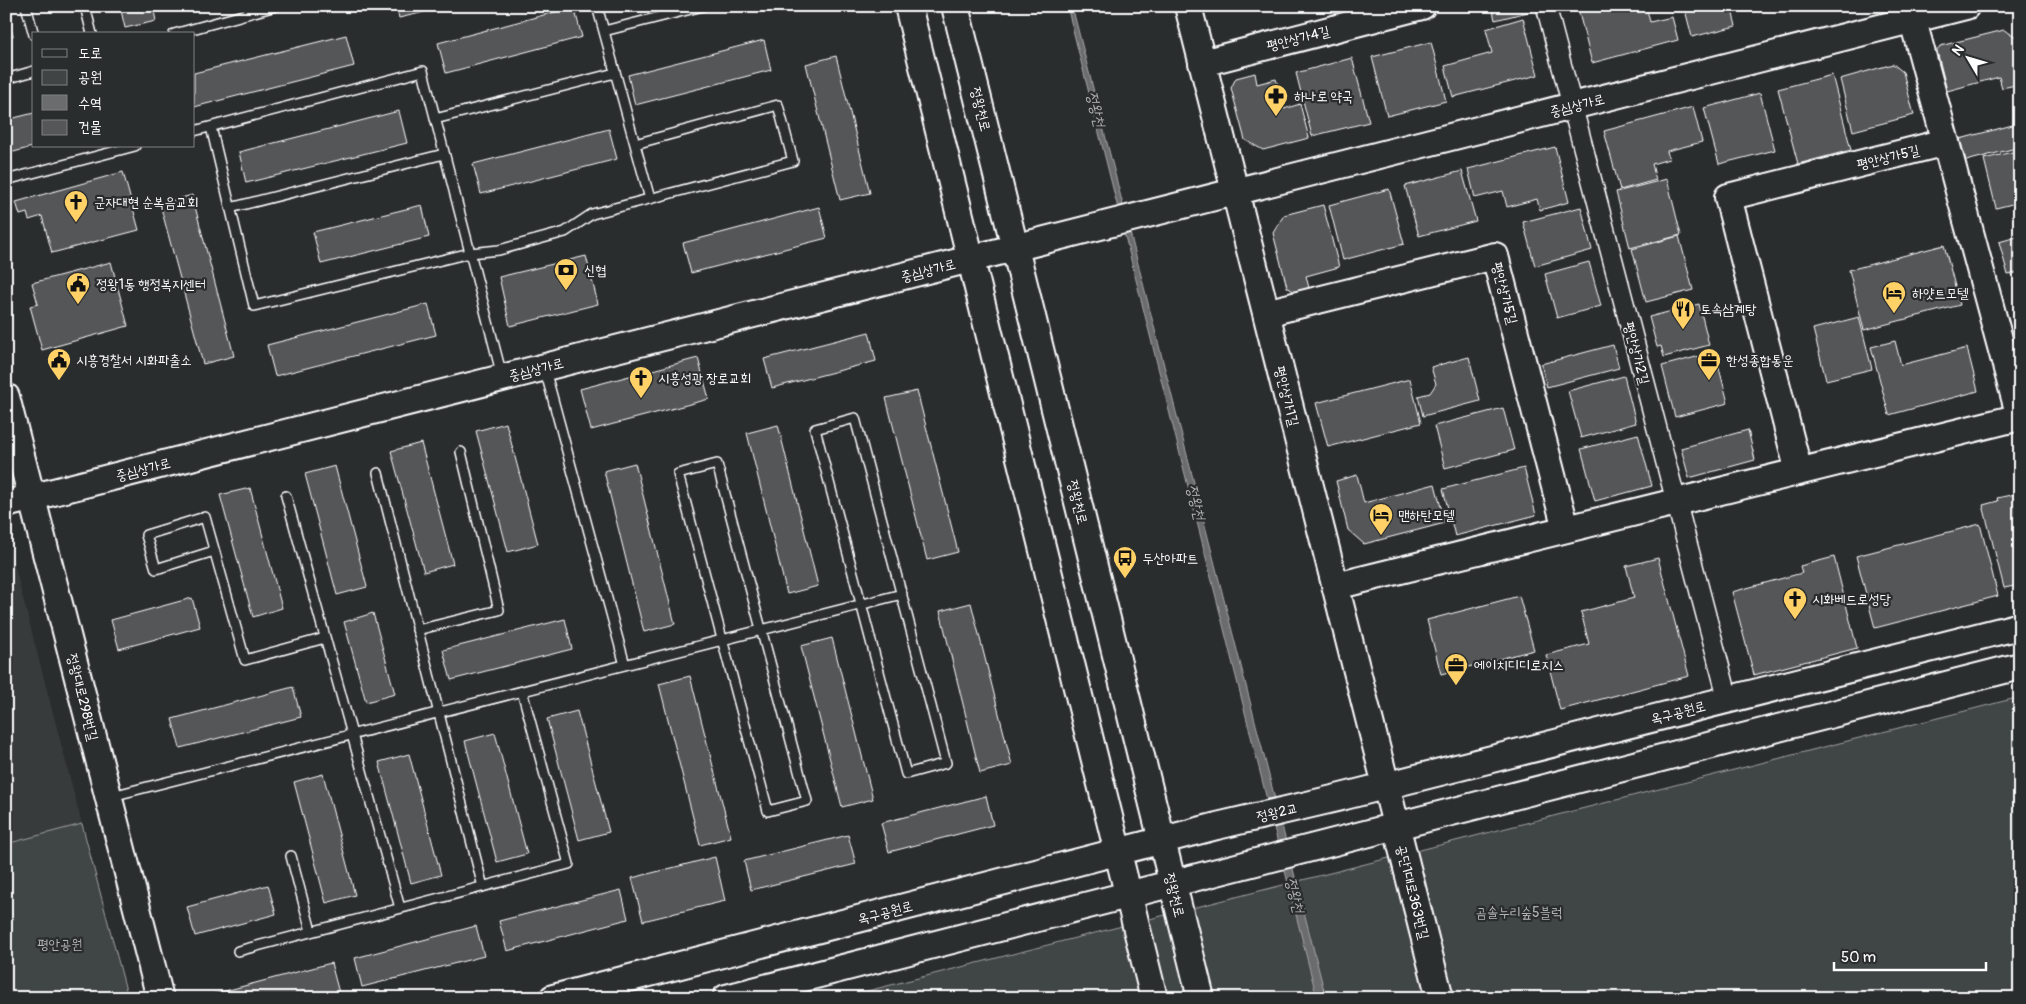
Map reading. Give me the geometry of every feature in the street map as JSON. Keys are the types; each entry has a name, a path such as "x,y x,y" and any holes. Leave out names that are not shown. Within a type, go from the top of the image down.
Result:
{"street":[{"path":"908,6 1154,998"},
{"name":"정왕천로","path":"956,6 1201,998"},
{"name":"평안상가1길","path":"1188,6 1387,786"},
{"name":"평안상가4길","path":"1202,62 1422,6"},
{"name":"평안상가2길","path":"1546,6 1728,699"},
{"name":"중심상가로","path":"6,504 1572,106 1911,13 1966,6"},
{"path":"1336,586 2020,417 1911,13"},
{"name":"평안상가5길","path":"1799,472 1728,197 1946,142"},
{"name":"평안상가5길","path":"1266,313 1495,256 1566,529"},
{"name":"정왕대로298번길","path":"6,397 160,998"},
{"name":"옥구공원로","path":"1337,798 2020,626"},
{"path":"726,998 2020,666"},
{"name":"공단1대로363번길","path":"1387,786 1440,998"},
{"name":"정왕2교","path":"1217,826 1337,798"},
{"name":"옥구공원로","path":"553,998 1217,826"}],"lane":[{"path":"26,6 33,32"},
{"path":"85,6 92,32"},
{"path":"181,32 276,6"},
{"path":"597,6 650,199"},
{"path":"604,31 703,6"},
{"path":"195,131 423,71 502,378"},
{"path":"6,79 32,72"},
{"path":"435,119 616,72"},
{"path":"210,126 254,306 470,253 499,250 565,232 592,214 793,161 778,104 635,144"},
{"path":"6,180 127,148"},
{"path":"230,208 444,154"},
{"path":"544,368 625,665"},
{"path":"855,418 902,594 946,763 906,774 814,429 855,418"},
{"path":"418,630 500,610 461,452"},
{"path":"717,464 761,630 807,801 768,812 678,474 717,464"},
{"path":"378,473 483,887"},
{"path":"286,496 400,908"},
{"path":"214,552 156,569 146,534 205,517 245,660 325,638"},
{"path":"109,797 902,594"},
{"path":"238,951 569,864 522,691"},
{"path":"291,856 311,932"}],"path":[{"path":"2001,998 2020,994"}],"shaded area":[{"path":"6,533 82,824 6,844"}],"green space":[{"name":"곰솔누리숲5블럭","path":"2020,697 2020,998 840,998"},
{"name":"평안공원","path":"82,824 128,998 6,998 6,844"}],"water":[{"name":"정왕천","path":"1067,6 1072,6 1326,998 1317,998"}],"building":[{"path":"120,6 153,6 156,21 125,28"},
{"path":"396,6 428,6 429,11 399,18"},
{"path":"1492,6 1530,6 1532,11 1495,20"},
{"path":"1590,6 1646,6 1650,22 1672,17 1678,40 1592,63 1578,9"},
{"path":"1684,6 1731,6 1736,26 1692,37"},
{"path":"574,7 582,37 446,73 438,43"},
{"path":"6,11 13,36 6,38"},
{"path":"1523,18 1538,75 1453,97 1445,66 1492,53 1486,29"},
{"path":"2004,30 2020,39 2020,84 2002,88 1999,77 1947,91 1937,51 1940,46"},
{"path":"346,35 354,66 195,107 195,73"},
{"path":"764,40 771,70 635,105 628,75"},
{"path":"1431,42 1446,101 1387,116 1372,57"},
{"path":"836,56 870,193 840,200 806,64"},
{"path":"1352,58 1369,122 1312,136 1296,73"},
{"path":"1893,64 1903,72 1914,115 1853,131 1840,79"},
{"path":"1255,73 1257,84 1276,79 1284,109 1300,104 1309,138 1263,150 1245,140 1231,88 1236,78"},
{"path":"1832,75 1851,150 1798,164 1778,89"},
{"path":"1760,93 1775,150 1719,164 1704,108"},
{"path":"1693,107 1702,142 1667,151 1669,159 1652,164 1656,180 1620,190 1604,131"},
{"path":"399,111 407,143 246,183 239,152"},
{"path":"32,114 32,147 6,154 6,120"},
{"path":"2020,123 2020,147 1966,161 1960,139"},
{"path":"609,129 617,159 481,194 473,164"},
{"path":"1555,147 1569,202 1540,210 1537,199 1507,207 1503,191 1475,198 1468,169"},
{"path":"2020,150 2020,202 1996,208 1984,159"},
{"path":"1462,171 1476,221 1419,236 1405,186"},
{"path":"123,172 139,230 52,253 42,216 29,220 27,213 20,215 16,202"},
{"path":"1667,179 1681,235 1630,248 1616,192"},
{"path":"1389,189 1404,244 1343,260 1329,205"},
{"path":"192,195 234,356 203,364 160,204"},
{"path":"422,205 429,237 321,264 313,232"},
{"path":"1323,205 1339,267 1306,276 1309,288 1295,292 1287,287 1273,233 1284,215"},
{"path":"819,207 827,238 691,273 683,243"},
{"path":"1581,207 1592,250 1535,266 1523,222"},
{"path":"1679,236 1693,290 1646,302 1632,249"},
{"path":"2020,236 2020,272 2008,275 1999,242"},
{"path":"1944,245 1960,305 1864,330 1849,270"},
{"path":"586,256 598,304 510,326 499,277"},
{"name":"정왕1동 행정복지센터","path":"111,262 128,326 42,350 30,306 38,304 32,283"},
{"path":"1589,262 1601,306 1557,318 1545,274"},
{"path":"428,304 436,335 275,376 267,345"},
{"path":"1699,304 1709,345 1664,357 1661,346 1657,347 1649,317"},
{"path":"1859,317 1872,369 1826,380 1813,329"},
{"path":"869,332 876,361 772,388 764,359"},
{"path":"1895,341 1901,365 1967,348 1978,391 1889,415 1871,347"},
{"path":"1613,345 1619,368 1547,387 1541,364"},
{"path":"1715,352 1728,403 1675,417 1662,366"},
{"path":"1469,357 1480,401 1423,416 1418,396 1430,393 1436,384 1431,367"},
{"path":"698,358 709,399 591,430 580,389"},
{"path":"1624,376 1636,423 1581,438 1568,391"},
{"path":"1410,379 1421,423 1328,447 1316,403"},
{"path":"917,391 958,552 927,560 886,398"},
{"path":"1503,408 1514,450 1445,468 1434,426"},
{"path":"506,423 538,544 508,552 476,431"},
{"path":"778,425 818,586 787,594 747,433"},
{"path":"1748,430 1755,460 1689,478 1681,448"},
{"path":"1638,434 1652,486 1595,501 1581,449"},
{"path":"421,443 453,564 424,572 391,451"},
{"path":"635,463 675,624 644,632 604,471"},
{"path":"335,466 367,587 337,595 305,474"},
{"path":"1524,468 1536,515 1455,536 1443,489"},
{"path":"1357,475 1364,503 1435,484 1445,523 1364,544 1348,530 1336,481"},
{"path":"250,488 282,608 253,617 220,495"},
{"path":"2020,493 2020,585 2004,588 1983,505 1998,501 1997,498"},
{"path":"1980,524 1998,596 1875,628 1856,556"},
{"name":"시화베드로성당","path":"1834,557 1857,648 1754,675 1732,592 1802,573 1800,566"},
{"path":"1658,558 1689,676 1560,710 1546,655 1589,644 1581,612 1634,598 1626,566"},
{"path":"1519,596 1534,650 1441,674 1427,620"},
{"path":"192,598 200,627 119,649 111,620"},
{"path":"971,603 1012,765 980,773 940,611"},
{"path":"373,613 395,694 366,702 344,622"},
{"path":"565,619 572,649 451,680 443,650"},
{"path":"832,638 873,799 842,807 801,646"},
{"path":"690,676 731,837 700,845 659,684"},
{"path":"293,687 301,717 180,748 172,719"},
{"path":"577,711 609,832 579,840 547,719"},
{"path":"495,733 527,854 497,862 465,741"},
{"path":"409,754 441,875 411,883 379,762"},
{"path":"323,774 355,895 326,903 294,782"},
{"path":"986,796 993,825 889,852 881,823"},
{"path":"848,835 856,864 751,890 744,861"},
{"path":"715,857 725,901 643,921 632,878"},
{"path":"268,885 276,914 195,936 187,907"},
{"path":"621,890 628,919 507,951 499,921"},
{"path":"476,926 484,956 362,987 355,958"},
{"path":"331,963 339,993 320,998 210,998 210,995"}],"place":[{"name":"하나로 약국","path":"1276,117"},
{"name":"군자대현 순복음교회","path":"76,223"},
{"name":"신협","path":"566,291"},
{"name":"정왕1동 행정복지센터","path":"78,305"},
{"name":"하얏트모텔","path":"1894,314"},
{"name":"토속삼계탕","path":"1683,330"},
{"name":"시흥경찰서 시화파출소","path":"59,381"},
{"name":"한성종합통운","path":"1709,381"},
{"name":"시흥성광 장로교회","path":"641,399"},
{"name":"맨하탄모텔","path":"1381,536"},
{"name":"두산아파트","path":"1125,579"},
{"name":"시화베드로성당","path":"1795,620"},
{"name":"에이치디디로지스","path":"1456,686"}]}
